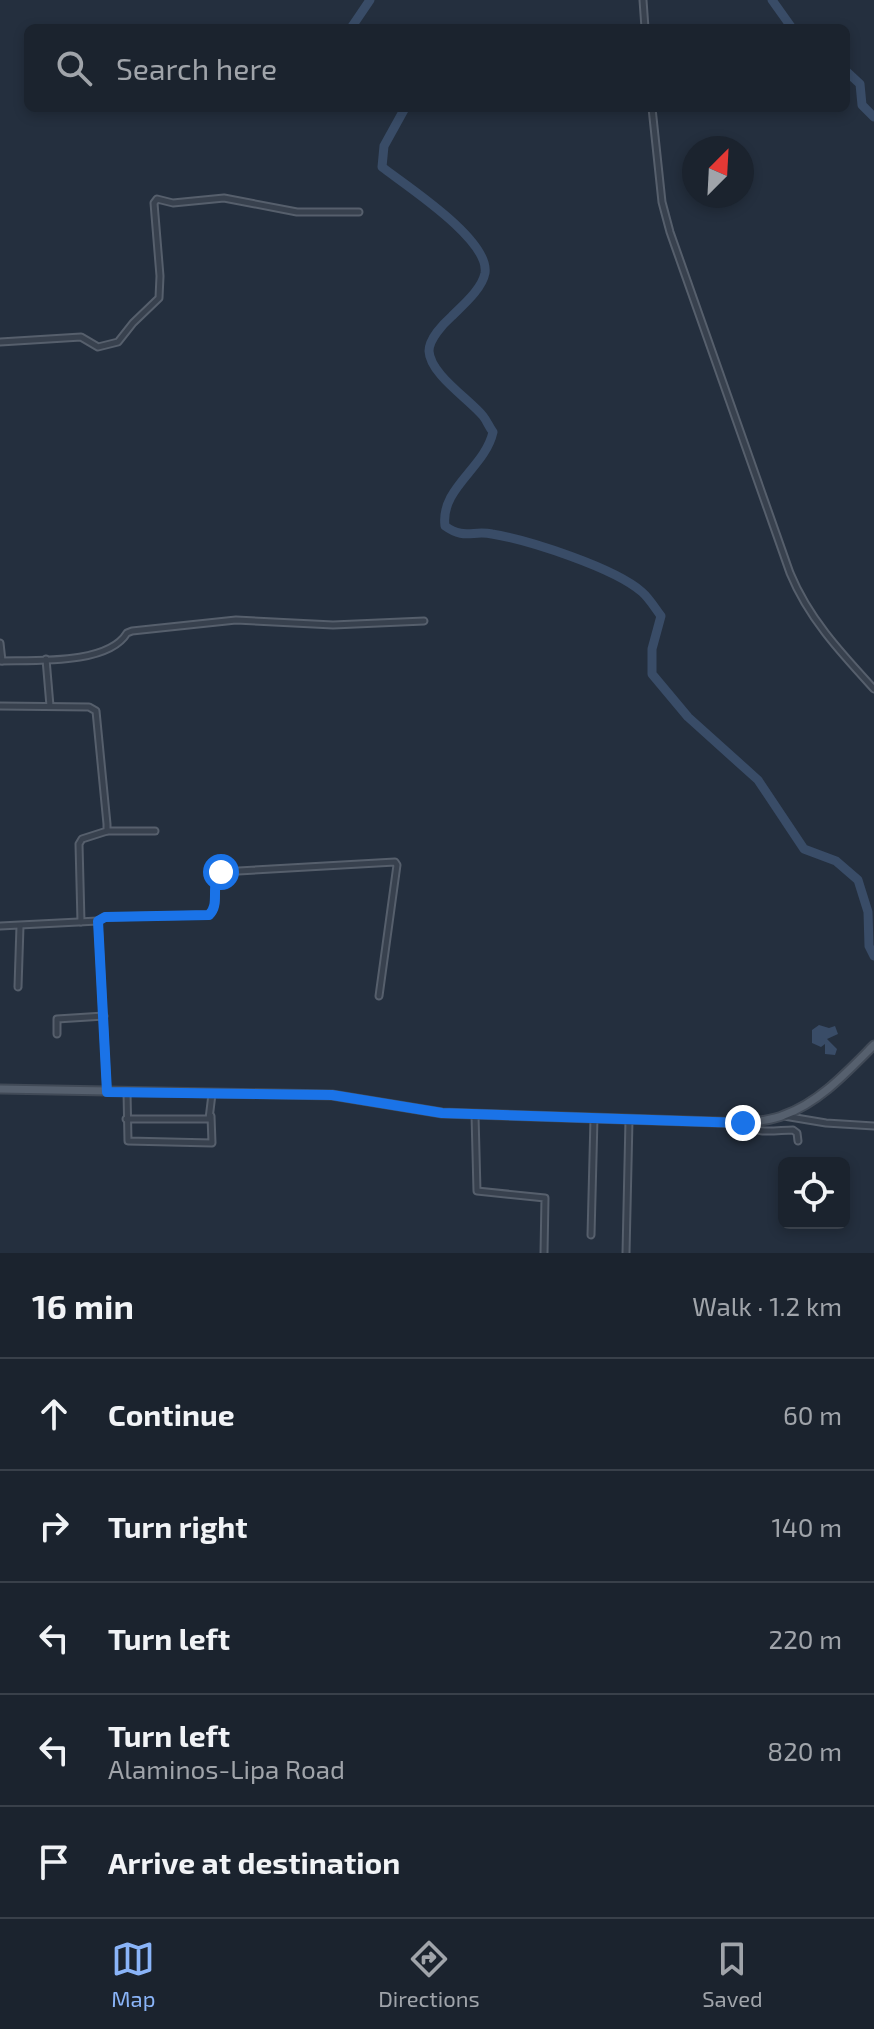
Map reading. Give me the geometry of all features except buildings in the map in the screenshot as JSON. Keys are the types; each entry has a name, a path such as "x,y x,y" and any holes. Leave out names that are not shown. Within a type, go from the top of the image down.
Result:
{"main road":[{"path":"0,1089 332,1095 442,1113 743,1123 783,1116 825,1091 874,1045"}],"street":[{"path":"643,0 645,24"},
{"path":"652,112 658,175 670,232 790,573 801,601 874,689"},
{"path":"0,342 81,337 98,347 118,342 159,298 154,203 157,199 173,203 224,198 242,204 297,212 359,212"},
{"path":"0,643 1,661 46,659 95,655 123,641 132,631 193,623 236,620 333,625 424,621"},
{"path":"46,659 50,707"},
{"path":"0,706 89,707 96,711 107,831"},
{"path":"81,922 79,844 82,839 107,831 155,831"},
{"path":"0,926 98,921 105,917 209,915 215,908 216,879 221,872 395,862 379,996"},
{"path":"98,921 107,1092"},
{"path":"18,987 20,926"},
{"path":"57,1034 57,1019 104,1016"},
{"path":"127,1092 128,1141 212,1143 212,1094"},
{"path":"475,1115 477,1191 545,1198 544,1253"},
{"path":"126,1119 209,1119 211,1116"},
{"path":"783,1116 874,1126"},
{"path":"591,1235 594,1118"},
{"path":"626,1253 629,1120"},
{"path":"743,1123 757,1131 793,1130 797,1133 798,1141"}],"water":[{"path":"819,1025 835,1026 838,1034 827,1039 837,1049 835,1055 825,1054 825,1044 821,1047 812,1043 812,1030"}],"waterway":[{"path":"354,24 370,0"},
{"path":"772,0 789,24"},
{"path":"850,75 860,84 862,105 874,117"},
{"path":"403,112 384,146 382,167 461,230 475,245 483,260 485,273 476,291 441,327 429,351 436,368 483,416 493,432 481,457 449,500 445,526 463,534 485,533 508,537 571,556 612,574 645,594 661,616 652,649 652,674 688,717 758,780 804,849 836,861 858,880 868,912 869,946 874,956"}],"route":[{"path":"221,872 216,879 215,908 209,915 105,917 98,921 107,1092 332,1095 442,1113 743,1123"}]}
